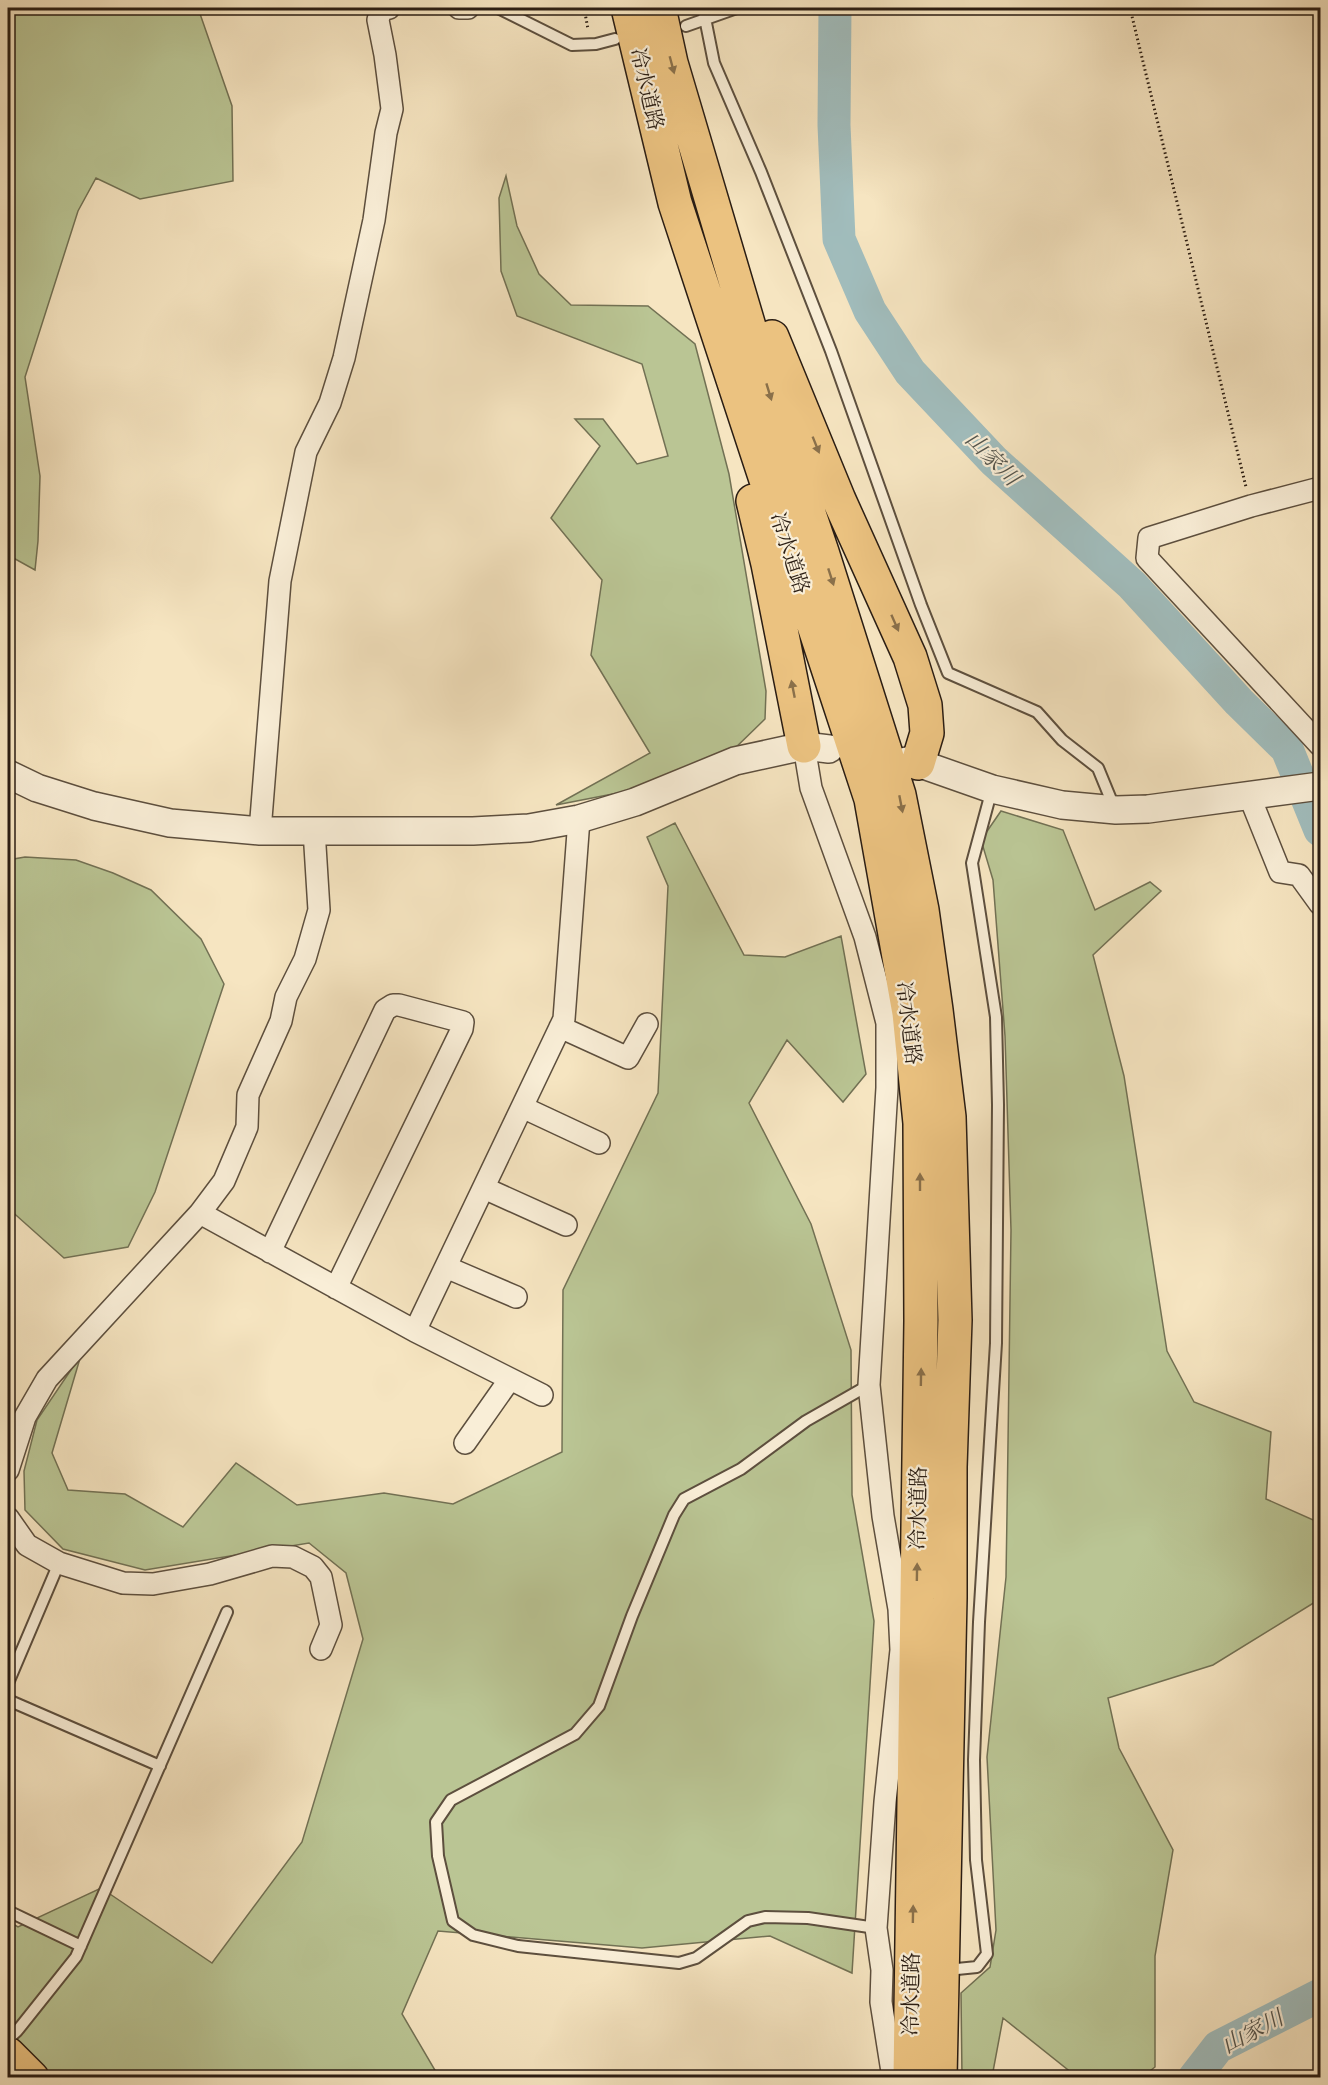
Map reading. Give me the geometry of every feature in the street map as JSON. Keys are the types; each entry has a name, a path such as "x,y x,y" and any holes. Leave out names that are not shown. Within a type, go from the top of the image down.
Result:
{"main road":[{"name":"冷水道路","path":"628,8 675,203 871,799 909,1013 920,1123 921,1321 910,2078"},
{"name":"冷水道路","path":"659,8 671,63 771,401 826,562 900,795 922,910 936,1010 949,1117 955,1320 950,1467 950,1598 940,2078"},
{"path":"711,198 839,500 910,657 925,705 927,733 912,762"},
{"path":"703,289 768,564 816,748"},
{"path":"8,2054 32,2078"}],"street":[{"path":"260,831 280,581 306,452 330,403 344,358 374,220 386,133 392,109 386,55 378,20 381,10 389,8"},
{"path":"459,8 468,8"},
{"path":"1320,488 1251,506 1149,538 1147,558 1320,745"},
{"path":"8,774 37,788 94,806 170,823 260,831 473,831 529,828 579,819 635,802 735,761 816,748 811,788 865,937 887,1023 886,1088 869,1385 883,1516 899,1609 901,1650 885,1802 876,1928 887,1970 881,2002 892,2078"},
{"path":"912,762 992,789 1062,805 1116,810 1149,809 1320,786"},
{"path":"1249,795 1280,872 1299,875 1320,903"},
{"path":"415,1331 564,1019 579,819"},
{"path":"8,1470 25,1417 47,1380 200,1213 224,1181 247,1127 248,1095 280,1021 286,997 305,958 319,910 314,830"},
{"path":"270,1252 385,1010 393,1005 399,1005 463,1022 462,1029 336,1288"},
{"path":"560,1027 628,1058 646,1024"},
{"path":"522,1107 599,1143"},
{"path":"484,1188 566,1225"},
{"path":"200,1213 415,1331 542,1395"},
{"path":"446,1267 516,1296"},
{"path":"465,1443 510,1379"},
{"path":"8,1518 27,1545 59,1563 123,1583 153,1584 210,1574 272,1556 293,1557 313,1567 321,1577 331,1625 321,1649"}],"lane":[{"path":"498,8 572,45 596,44 615,39"},
{"path":"686,26 704,13 736,8"},
{"path":"704,13 714,63 761,172 831,351 921,605 948,673 1037,712 1062,741 1098,768 1116,810"},
{"path":"957,1969 977,1967 987,1954 976,1860 974,1760 979,1622 996,1343 998,1105 996,1017 972,863 992,789"},
{"path":"869,1385 806,1421 741,1469 684,1499 669,1525 632,1616 599,1707 575,1734 451,1800 436,1822 438,1856 453,1920 472,1935 518,1946 679,1963 696,1958 748,1921 765,1917 808,1918 876,1928"},
{"path":"8,1683 59,1563"},
{"path":"8,2039 17,2031 76,1957 227,1612"},
{"path":"8,1700 160,1766"},
{"path":"8,1911 81,1946"}],"path":[{"path":"584,8 587,28 596,44"},
{"path":"1130,8 1251,506"}],"green space":[{"path":"8,8 198,8 232,106 233,181 140,199 96,178 78,211 25,377 40,476 35,570 8,555"},
{"path":"506,176 517,226 539,274 571,305 648,306 695,344 729,474 766,691 765,719 732,751 654,786 556,805 650,753 591,655 602,580 551,518 600,446 575,419 603,419 637,464 668,456 642,364 517,316 501,271 499,198"},
{"path":"1001,811 1063,830 1095,910 1150,882 1161,891 1093,955 1124,1076 1167,1351 1194,1402 1271,1432 1266,1499 1320,1523 1320,1599 1213,1665 1108,1698 1119,1748 1173,1850 1155,1956 1155,2067 1142,2077 1077,2077 1003,2018 992,2077 962,2077 961,1993 990,1967 996,1930 987,1757 1006,1577 1011,1230 1005,1036 993,880 981,840"},
{"path":"675,823 744,955 785,957 841,936 866,1074 843,1102 787,1040 749,1103 811,1224 851,1350 852,1495 874,1621 852,1973 770,1936 642,1948 438,1931 402,2014 439,2077 8,2077 8,1921 18,1927 101,1888 212,1963 302,1842 363,1639 346,1573 309,1543 145,1570 63,1549 25,1510 24,1471 37,1420 81,1355 52,1453 68,1490 125,1494 183,1527 236,1463 297,1505 384,1493 453,1504 562,1452 563,1290 658,1093 668,886 647,837"},
{"path":"25,857 76,860 151,890 201,939 224,984 155,1192 128,1247 64,1258 8,1208 8,860"}],"waterway":[{"name":"山家川","path":"835,8 834,125 839,239 870,311 910,372 994,461 1132,585 1239,702 1287,749 1320,830"},
{"name":"山家川","path":"1194,2078 1218,2047 1320,1995"}]}
